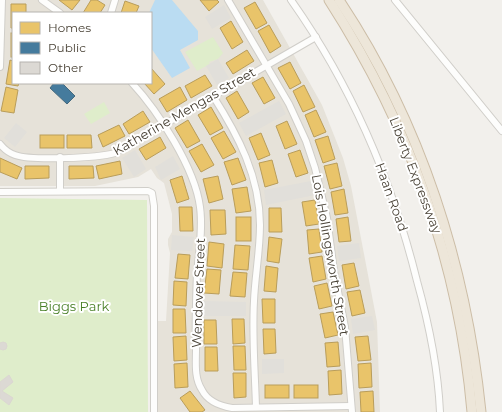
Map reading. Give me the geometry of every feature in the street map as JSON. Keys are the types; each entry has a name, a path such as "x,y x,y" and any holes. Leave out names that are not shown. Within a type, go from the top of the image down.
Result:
{"highway":[{"name":"Liberty Expressway","path":"329,0 363,55 383,93 412,158 429,202 440,238 457,311 465,356 472,412"},
{"name":"Liberty Expressway","path":"339,0 385,78 410,131 430,180 459,277 471,333 481,412"}],"street":[{"path":"0,67 2,58 2,0"},
{"path":"42,0 59,12"},
{"path":"111,12 115,0"},
{"name":"Lois Hollingsworth Street","path":"228,0 298,122 318,180 327,218 334,270 347,343 351,409"},
{"name":"Haan Road","path":"291,0 316,37 343,84 377,155 405,233 431,337 440,412"},
{"path":"395,0 502,131"},
{"name":"Katherine Mengas Street","path":"0,144 17,156 101,156 115,153 266,64 316,37"},
{"name":"Wendover Street","path":"133,84 149,102 189,171 200,207 200,245 195,308 196,377 202,391 210,400 220,406 351,409"},
{"path":"213,96 242,146 249,163 258,198 260,224 254,301 256,407"},
{"path":"60,157 60,191"},
{"path":"0,192 148,191 154,195 154,412"}],"shaded area":[{"path":"0,0 263,0 322,105 343,158 351,186 377,322 380,412 158,412 158,321 166,321 170,253 168,239 172,232 172,214 164,183 157,178 151,169 138,177 95,186 0,186"},
{"path":"224,5 231,18 212,29 205,17"},
{"path":"218,59 229,78 217,85 206,66"},
{"path":"279,101 286,114 246,136 239,123"},
{"path":"16,123 27,132 15,147 4,138"},
{"path":"135,150 146,169 134,177 122,158"},
{"path":"173,156 180,169 161,180 155,167"},
{"path":"311,181 315,195 266,205 264,190"},
{"path":"172,235 194,237 192,251 171,250"},
{"path":"359,243 361,258 339,261 337,246"},
{"path":"202,301 246,302 246,316 202,316"},
{"path":"372,316 375,330 353,334 351,319"},
{"path":"262,359 284,359 284,373 262,374"}],"green space":[{"path":"213,37 223,53 218,59 209,62 210,64 197,71 185,52"},
{"path":"104,102 110,113 91,124 84,114"},
{"name":"Biggs Park","path":"0,198 147,200 148,412 0,412"}],"water":[{"path":"155,0 172,0 198,31 198,40 180,50 190,68 172,78 152,49 152,12 149,12"}],"building: Homes":[{"path":"59,0 80,0 72,10"},
{"path":"91,0 97,0 105,5 101,12 84,12"},
{"path":"200,0 217,0 219,2 209,11"},
{"path":"125,1 139,6 136,12 121,12"},
{"path":"255,2 267,23 256,29 244,8"},
{"path":"11,4 26,4 26,12 12,12 11,28"},
{"path":"231,21 243,42 232,49 220,28"},
{"path":"269,25 281,46 270,53 258,31"},
{"path":"11,33 12,33 12,57"},
{"path":"247,50 254,61 233,74 226,63"},
{"path":"10,60 12,61 12,84 19,84 18,86 6,84"},
{"path":"290,62 301,83 290,89 278,68"},
{"path":"152,69 165,84 154,94 145,84 152,84"},
{"path":"205,75 212,86 191,98 185,86"},
{"path":"263,77 275,98 264,104 252,83"},
{"path":"304,85 315,107 303,112 293,91"},
{"path":"6,87 18,90 14,113 1,111"},
{"path":"180,87 187,100 167,112 159,99"},
{"path":"237,91 249,112 238,119 226,98"},
{"path":"211,107 223,128 210,135 198,115"},
{"path":"316,110 326,132 314,137 305,115"},
{"path":"143,111 150,122 129,134 123,124"},
{"path":"188,120 200,141 187,148 175,128"},
{"path":"287,121 297,144 285,149 276,126"},
{"path":"119,125 125,136 103,147 98,135"},
{"path":"224,131 236,152 223,159 211,138"},
{"path":"261,133 270,155 258,160 249,138"},
{"path":"40,135 64,135 64,148 40,148"},
{"path":"67,135 91,135 92,148 67,148"},
{"path":"328,136 335,159 323,163 315,140"},
{"path":"160,137 166,148 146,160 139,149"},
{"path":"202,144 214,165 201,172 189,151"},
{"path":"300,150 308,173 296,177 288,154"},
{"path":"0,158 22,168 17,179 0,172"},
{"path":"238,158 246,180 232,185 224,162"},
{"path":"272,160 278,183 265,187 259,163"},
{"path":"120,161 122,174 99,179 96,166"},
{"path":"337,163 342,186 330,189 324,166"},
{"path":"25,166 49,166 49,178 25,179"},
{"path":"69,166 93,166 94,178 69,179"},
{"path":"182,176 189,199 177,203 170,180"},
{"path":"218,176 223,199 209,203 203,179"},
{"path":"247,187 251,211 236,213 232,189"},
{"path":"344,189 348,213 335,215 331,192"},
{"path":"315,200 319,224 306,226 302,202"},
{"path":"179,207 192,207 193,231 180,231"},
{"path":"269,208 281,208 282,232 269,232"},
{"path":"210,210 225,210 226,234 211,235"},
{"path":"236,217 251,217 251,241 236,241"},
{"path":"348,217 351,241 339,242 336,219"},
{"path":"319,229 322,252 309,254 307,230"},
{"path":"269,237 282,239 279,263 267,261"},
{"path":"209,242 224,244 222,268 207,266"},
{"path":"235,245 250,246 248,270 233,269"},
{"path":"178,254 190,255 188,279 175,278"},
{"path":"322,256 326,279 313,282 309,258"},
{"path":"354,263 359,286 346,289 342,265"},
{"path":"266,266 278,268 276,292 264,291"},
{"path":"207,269 221,270 219,294 204,293"},
{"path":"233,272 247,273 245,297 230,296"},
{"path":"174,281 187,282 186,306 173,305"},
{"path":"327,283 332,306 319,309 314,286"},
{"path":"360,290 365,313 352,316 347,292"},
{"path":"262,299 275,299 275,323 263,323"},
{"path":"173,309 185,309 186,333 173,333"},
{"path":"333,312 338,335 325,338 320,314"},
{"path":"232,319 244,319 245,343 233,344"},
{"path":"204,320 216,320 217,344 204,344"},
{"path":"263,329 275,329 276,353 264,354"},
{"path":"186,336 187,360 174,361 173,337"},
{"path":"368,336 371,360 358,361 355,337"},
{"path":"338,342 340,366 327,367 325,343"},
{"path":"233,346 245,346 246,370 234,370"},
{"path":"205,347 217,347 218,371 205,371"},
{"path":"187,363 188,387 175,388 174,364"},
{"path":"371,363 372,387 359,388 358,364"},
{"path":"341,370 342,394 329,395 328,371"},
{"path":"233,373 246,373 246,397 234,398"},
{"path":"265,385 289,385 289,398 265,398"},
{"path":"294,385 318,385 318,398 294,398"},
{"path":"190,391 205,410 202,412 190,412 180,398"},
{"path":"373,391 374,412 361,412 360,392"}],"building: Public":[{"path":"53,84 63,84 75,96 67,104 50,88"}],"building: Other":[{"path":"1,342 5,342 7,346 5,350 1,350 -1,348 -1,344"},
{"path":"9,375 13,382 2,391 13,398 9,405 0,398 0,382"}]}
